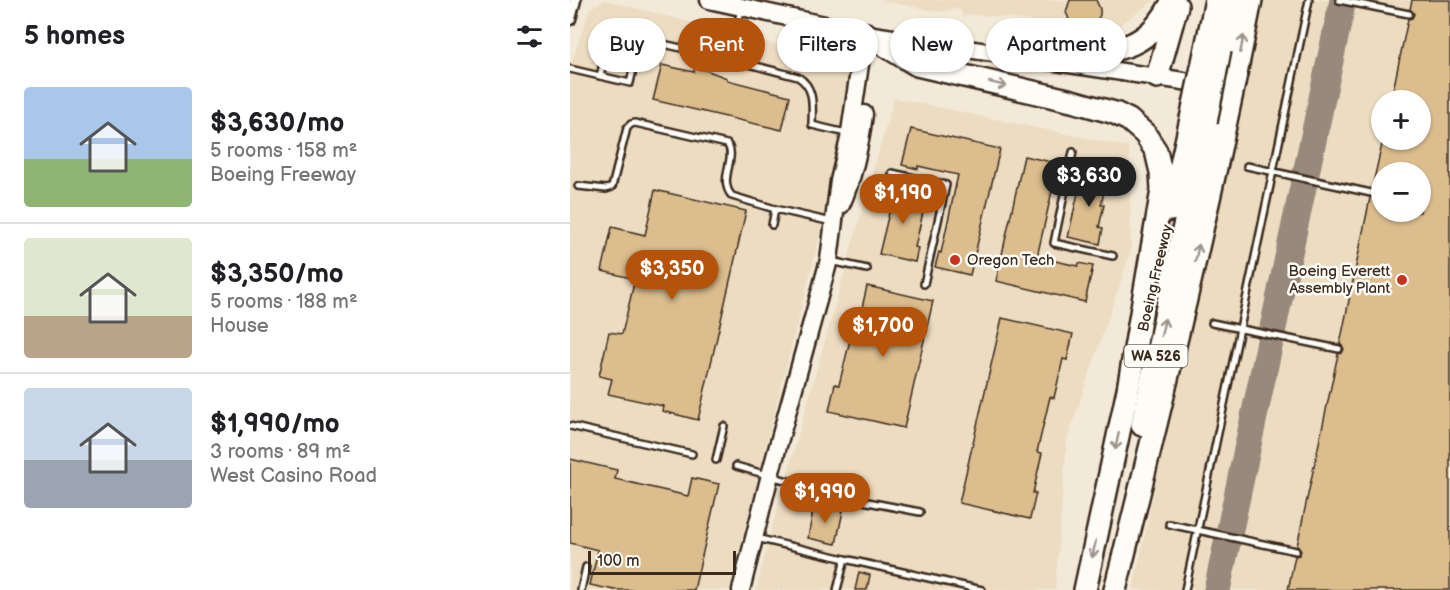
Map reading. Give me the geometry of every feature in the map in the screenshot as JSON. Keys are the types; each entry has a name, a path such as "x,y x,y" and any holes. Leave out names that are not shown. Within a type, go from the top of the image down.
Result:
{"highway":[{"path":"1127,48 1153,31 1173,0"},
{"path":"1157,77 1179,0"},
{"name":"Boeing Freeway","path":"1108,590 1213,49 1216,0"},
{"name":"Boeing Freeway","path":"1213,49 1231,0"},
{"path":"1116,590 1179,330 1251,0"},
{"path":"878,41 917,65 1072,100 1114,113 1129,120 1145,134 1156,151 1162,190 1129,384"},
{"name":"Boeing Freeway","path":"1085,590 1129,384 1198,121"}],"street":[{"path":"570,19 575,0"},
{"path":"709,0 792,18"},
{"path":"878,36 986,51"},
{"path":"741,590 829,260 838,181 850,134 859,72"},
{"path":"835,220 851,183 861,140 867,72"},
{"path":"1125,72 1233,89"}],"lane":[{"path":"1185,590 1309,0"},
{"path":"1339,0 1409,14"},
{"path":"738,18 741,7"},
{"path":"765,68 805,81 813,99 812,125 850,134"},
{"path":"570,69 630,83 632,72"},
{"path":"600,76 601,72"},
{"path":"578,186 606,189 612,187 627,128 635,123 727,144 730,150 725,187 732,196 775,209 835,220"},
{"path":"1073,152 1054,243 1113,256"},
{"path":"1247,166 1371,193"},
{"path":"892,173 946,185 924,284"},
{"path":"772,225 775,209"},
{"path":"829,260 867,269"},
{"path":"1212,323 1339,349"},
{"path":"570,426 692,454"},
{"path":"716,460 724,426"},
{"path":"736,466 847,498 920,512"},
{"path":"1169,524 1296,551"},
{"path":"754,537 982,590"},
{"path":"837,590 845,559"},
{"path":"581,590 586,567"}],"shaded area":[{"path":"605,0 678,19 678,72 765,72 765,42 777,45 777,72 846,72 849,75 850,105 842,149 729,590 570,590 570,67 590,8"},
{"path":"877,0 1155,0 1127,20 1008,18 970,14 963,17 959,8 942,12"},
{"path":"1259,0 1450,0 1450,590 1133,590"},
{"path":"894,98 1129,147 1131,251 1067,440 1055,590 756,590"}],"building":[{"path":"1070,0 1096,0 1100,15 1098,18 1068,18 1066,12"},
{"name":"Boeing Everett Assembly Plant","path":"1412,0 1450,0 1450,590 1288,590 1295,556 1301,551 1297,546 1338,354 1344,349 1340,344 1370,198 1371,222 1431,222 1431,162 1378,162 1381,150 1431,150 1431,90 1393,90 1408,19 1414,14 1410,9"},
{"path":"666,66 678,68 678,72 711,72 727,80 790,96 782,130 653,100 660,72 666,72"},
{"path":"911,129 1000,149 970,275 935,267 939,252 941,253 958,175 918,166 918,169 902,165"},
{"path":"1024,156 1061,164 1057,178 1055,178 1037,257 1078,266 1079,263 1093,266 1085,302 996,281"},
{"path":"1081,169 1108,175 1101,205 1104,205 1099,227 1103,228 1100,244 1068,237 1080,184 1078,184"},
{"path":"895,188 927,195 915,247 918,248 915,262 879,254"},
{"path":"655,190 746,211 698,420 662,411 663,406 608,394 612,379 599,376 609,332 622,334 635,279 602,271 612,227 645,235"},
{"path":"867,286 933,301 904,428 829,411 835,384 839,385 852,332 856,334"},
{"path":"1002,318 1073,334 1067,360 1063,359 1054,398 1050,397 1037,452 1042,453 1030,519 959,503"},
{"path":"570,459 617,470 615,479 688,496 692,478 719,484 694,590 614,590 590,585 598,550 570,543"},
{"path":"814,505 843,511 836,544 808,538"},
{"path":"859,572 870,575 867,590 855,590"}],"taxiway":[{"path":"1217,590 1343,0"}],"place":[{"name":"Oregon Tech","path":"955,260"},
{"name":"Boeing Everett Assembly Plant","path":"1402,280"}]}
